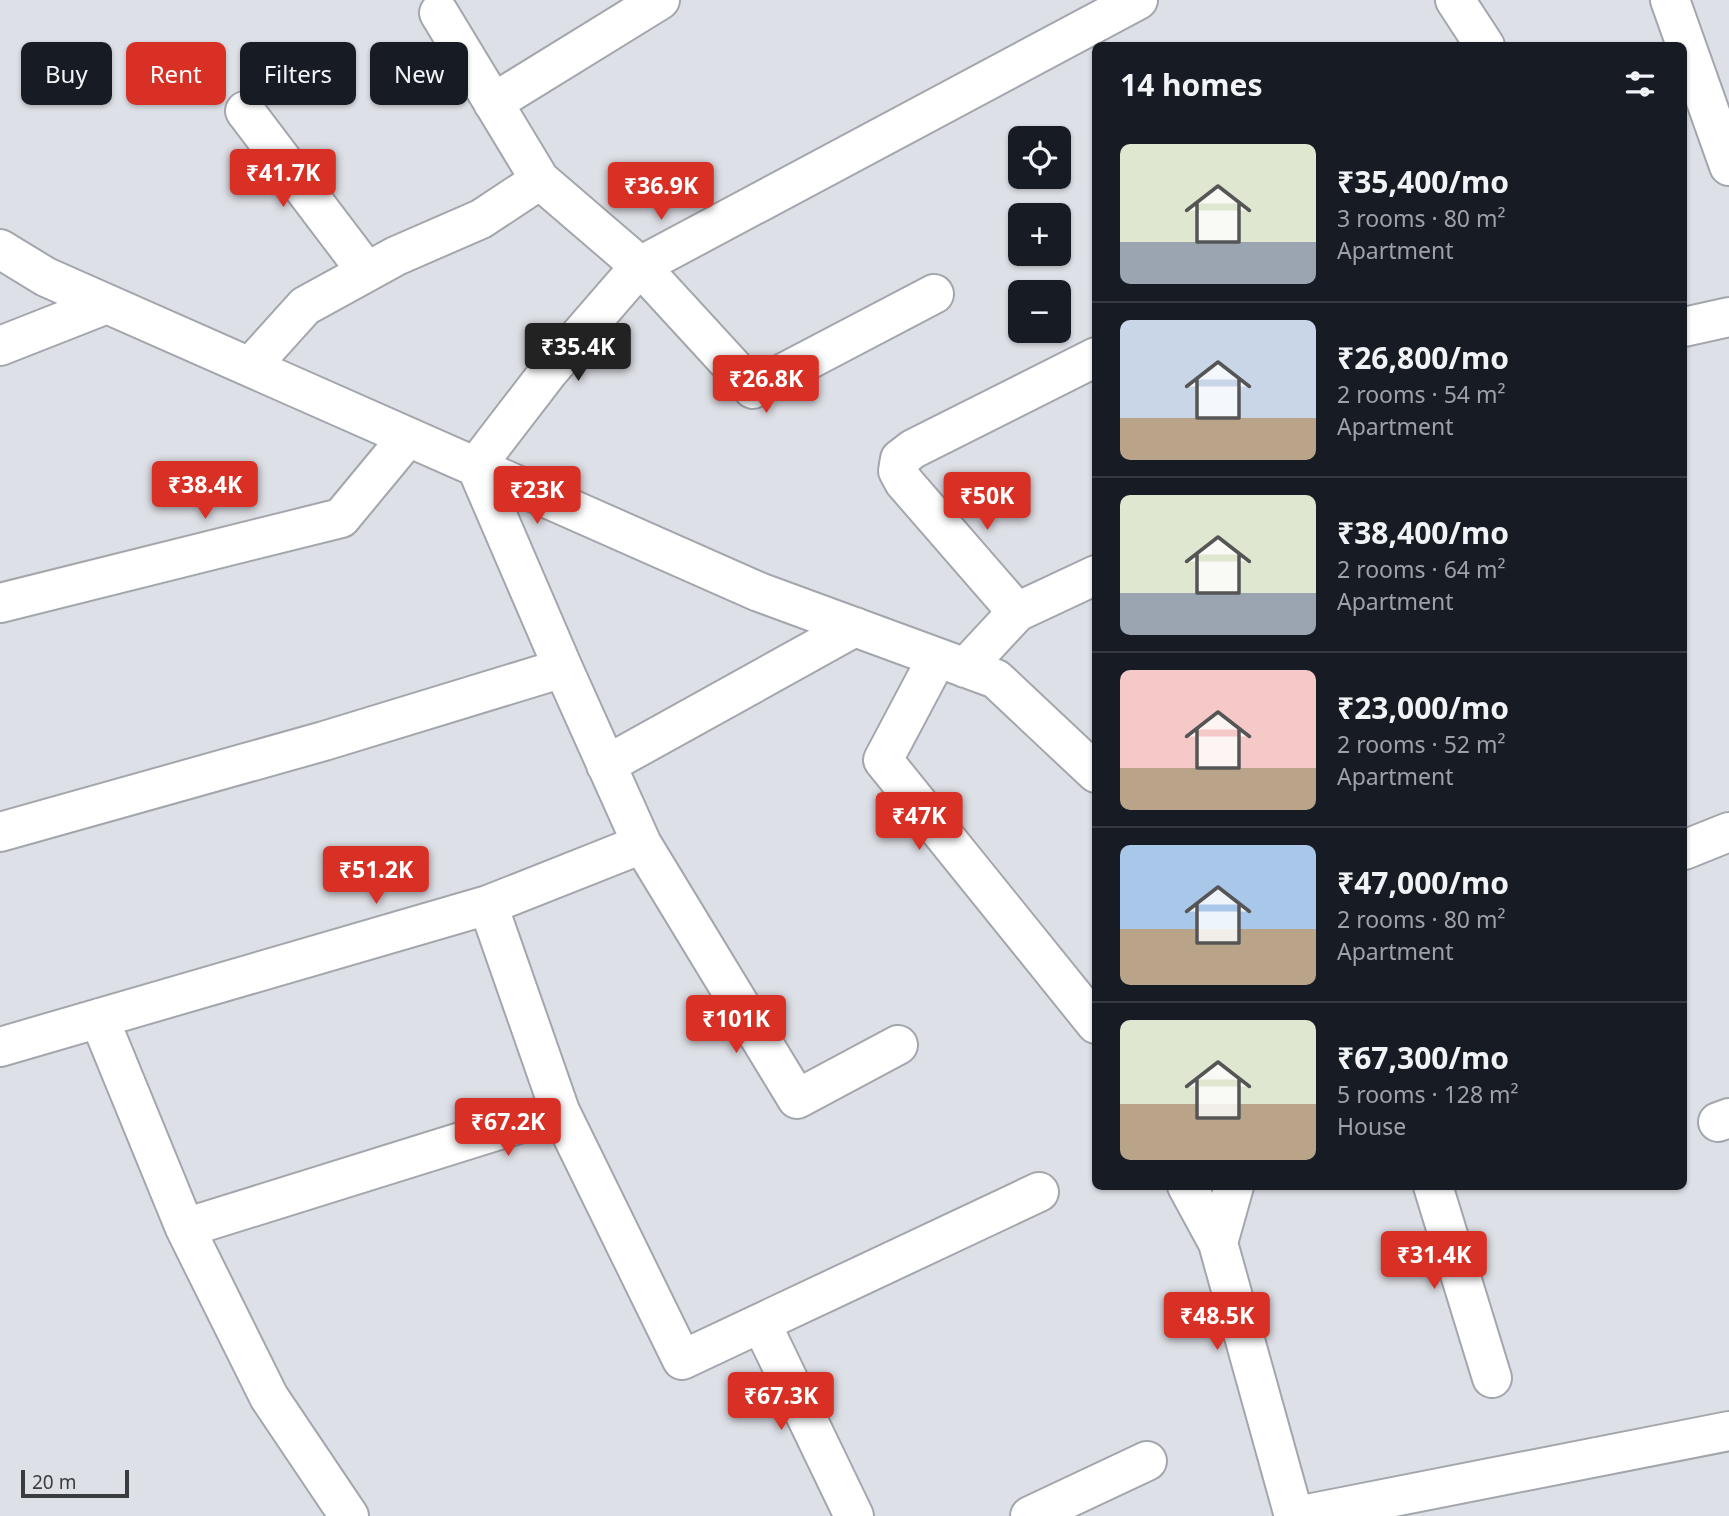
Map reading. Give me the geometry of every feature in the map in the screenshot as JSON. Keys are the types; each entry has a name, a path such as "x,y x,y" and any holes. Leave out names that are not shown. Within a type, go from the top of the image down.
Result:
{"street":[{"path":"493,103 660,0"},
{"path":"476,466 549,371 640,266 1138,0"},
{"path":"1455,0 1482,42"},
{"path":"1670,0 1684,42"},
{"path":"439,13 540,180 640,266 753,389 934,294"},
{"path":"1687,51 1729,166"},
{"path":"245,111 367,272"},
{"path":"250,368 305,306 396,256 481,219 540,180"},
{"path":"0,249 46,277 759,592 996,679 1092,769"},
{"path":"0,346 107,304"},
{"path":"1687,326 1729,317"},
{"path":"1017,612 904,482 898,471 900,459 913,449 1092,359"},
{"path":"0,603 341,518 408,437"},
{"path":"476,466 642,844 797,1099 898,1045"},
{"path":"1092,577 1017,612 951,663 883,760 1092,1019"},
{"path":"606,765 855,627"},
{"path":"0,832 324,741 563,668"},
{"path":"1687,849 1729,832"},
{"path":"0,1047 488,905 642,844"},
{"path":"488,905 560,1111 682,1360 1039,1192"},
{"path":"99,1018 185,1228 269,1397 349,1516"},
{"path":"185,1228 560,1111"},
{"path":"1189,1190 1218,1243 1295,1516 1729,1431"},
{"path":"1218,1243 1233,1190"},
{"path":"1434,1190 1492,1378"},
{"path":"761,1323 854,1516"},
{"path":"1030,1516 1147,1461"}]}
